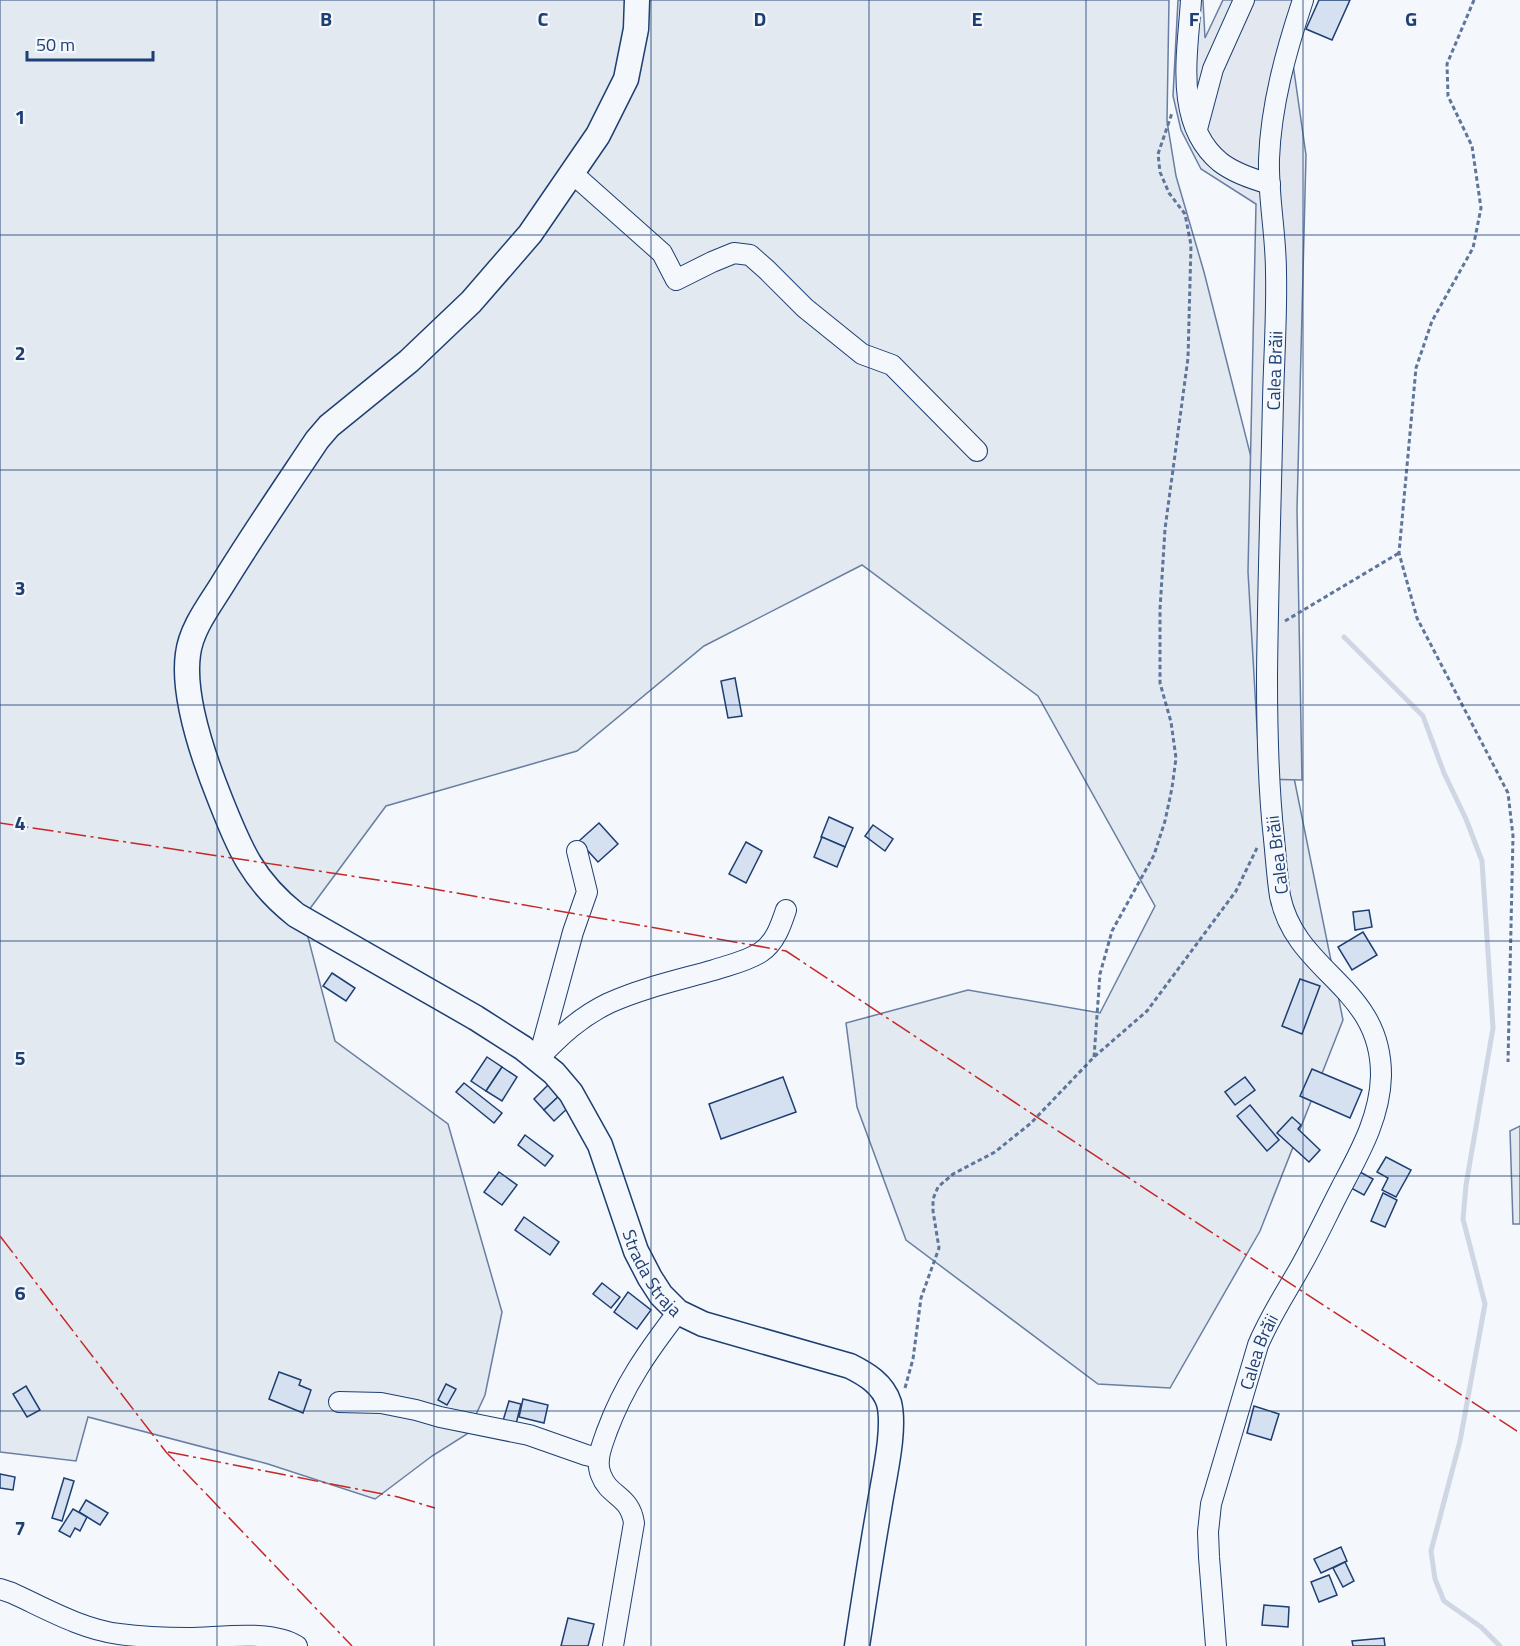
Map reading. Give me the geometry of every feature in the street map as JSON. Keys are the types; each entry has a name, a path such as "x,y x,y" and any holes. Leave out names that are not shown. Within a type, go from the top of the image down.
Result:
{"main road":[{"name":"Strada Straja","path":"638,0 636,29 626,79 598,135 531,234 471,302 409,361 329,426 316,440 204,614 188,651 186,674 197,730 216,789 242,853 258,879 275,899 296,915 476,1018 538,1059 554,1073 571,1093 600,1145 636,1251 650,1278 678,1312 711,1327 850,1366 878,1385 889,1405"},
{"path":"857,1646 886,1464 890,1423 889,1405"}],"street":[{"path":"1191,0 1187,72 1189,113 1196,132 1219,161 1243,176 1270,184"},
{"path":"1196,132 1213,69 1244,0"},
{"name":"Calea Brăii","path":"1216,1646 1208,1532 1211,1504 1258,1345 1266,1325 1303,1262 1366,1141 1377,1111 1381,1077 1379,1049 1372,1027 1363,1010 1307,951 1297,939 1289,922 1281,897 1276,864 1268,768 1268,631 1276,272 1269,157 1274,114 1288,44 1303,0"},
{"path":"572,173 662,252 676,280 734,253 750,255 805,308 862,354 892,365 977,451"},
{"path":"538,1059 566,955 587,891 577,851"},
{"path":"538,1059 575,1023 612,1002 740,962 762,952 774,939 786,910"},
{"path":"613,1646 634,1523 628,1504 608,1488 601,1477 598,1466 599,1458 614,1413 628,1382 678,1312"},
{"path":"339,1402 381,1403 416,1410 529,1435 599,1458"},
{"path":"0,1589 87,1627 118,1634 170,1638 250,1636 287,1640 297,1646"}],"path":[{"path":"1474,0 1447,64 1448,96 1472,146 1481,208 1473,248 1432,321 1416,368 1399,553 1417,618 1508,793 1513,836 1508,1062"},
{"path":"1094,1057 1100,974 1112,931 1154,855 1173,788 1176,758 1160,683 1160,609 1165,529 1188,358 1191,245 1185,214 1169,193 1160,172 1158,154 1173,113"},
{"path":"1268,631 1399,553"},
{"path":"889,1405 906,1387 913,1359 921,1298 939,1248 933,1211 933,1199 938,1187 953,1174 995,1152 1031,1123 1094,1057 1147,1011 1236,891 1256,848"}],"shaded area":[{"path":"0,0 1169,0 1167,121 1176,176 1204,272 1267,520 1290,758 1343,1020 1260,1231 1170,1388 1098,1384 906,1240 857,1107 846,1023 968,990 1100,1013 1155,906 1038,696 862,565 704,646 577,751 386,806 303,918 335,1041 448,1124 502,1312 485,1395 467,1434 432,1456 375,1499 268,1464 88,1417 76,1461 0,1452"},
{"path":"1178,0 1203,0 1205,38 1223,0 1311,0 1293,64 1306,155 1297,510 1302,780 1260,779 1248,572 1256,204 1201,169 1181,130 1173,96"},
{"path":"1520,1126 1520,1224 1513,1224 1510,1131"}],"building":[{"path":"1319,0 1350,0 1332,40 1306,29"},
{"path":"735,678 742,716 728,718 721,681"},
{"path":"829,817 853,828 845,847 821,837"},
{"path":"599,823 618,844 598,862 579,841"},
{"path":"873,825 893,839 885,851 865,836"},
{"path":"822,837 845,847 837,867 814,857"},
{"path":"746,842 762,851 746,883 729,874"},
{"path":"1369,910 1372,927 1355,930 1353,912"},
{"path":"1363,932 1377,955 1352,970 1338,947"},
{"path":"332,973 355,988 346,1001 323,986"},
{"path":"1300,979 1320,986 1302,1034 1282,1026"},
{"path":"487,1057 502,1067 486,1091 471,1081"},
{"path":"502,1067 517,1077 502,1101 486,1091"},
{"path":"1312,1069 1362,1090 1350,1118 1300,1096"},
{"path":"783,1077 796,1112 721,1139 709,1104"},
{"path":"1245,1077 1255,1090 1235,1105 1225,1092"},
{"path":"464,1083 502,1113 494,1123 456,1092"},
{"path":"549,1084 560,1095 544,1110 534,1099"},
{"path":"560,1095 570,1106 554,1121 544,1110"},
{"path":"1250,1105 1279,1140 1267,1151 1237,1116"},
{"path":"1292,1117 1301,1125 1298,1129 1320,1150 1309,1162 1277,1133"},
{"path":"525,1135 553,1156 545,1166 518,1145"},
{"path":"1386,1157 1411,1170 1396,1197 1382,1190 1388,1178 1377,1172"},
{"path":"499,1172 517,1185 502,1205 484,1192"},
{"path":"1360,1172 1373,1179 1364,1195 1351,1188"},
{"path":"1383,1193 1397,1200 1385,1227 1371,1221"},
{"path":"524,1217 559,1242 550,1255 515,1230"},
{"path":"602,1283 620,1297 611,1308 593,1294"},
{"path":"628,1292 651,1310 637,1329 614,1312"},
{"path":"279,1372 301,1380 299,1385 311,1390 303,1413 269,1399"},
{"path":"446,1384 456,1389 447,1405 438,1400"},
{"path":"26,1386 40,1410 27,1417 13,1394"},
{"path":"523,1399 548,1405 544,1423 519,1417"},
{"path":"509,1401 521,1404 515,1428 502,1424"},
{"path":"1254,1406 1279,1414 1271,1440 1247,1433"},
{"path":"0,1474 15,1477 13,1490 0,1488"},
{"path":"64,1478 74,1481 62,1521 52,1518"},
{"path":"86,1500 108,1513 100,1525 79,1512"},
{"path":"73,1509 87,1517 80,1531 75,1528 70,1537 59,1531"},
{"path":"1341,1547 1347,1561 1321,1573 1314,1559"},
{"path":"1345,1562 1354,1581 1343,1587 1333,1568"},
{"path":"1329,1575 1337,1595 1319,1602 1311,1582"},
{"path":"1264,1605 1289,1607 1288,1627 1262,1625"},
{"path":"568,1618 594,1624 588,1646 561,1646"},
{"path":"1384,1638 1385,1646 1353,1646 1352,1641"}],"waterway":[{"path":"1344,637 1423,716 1444,773 1466,819 1482,861 1493,1028 1466,1185 1463,1219 1485,1304 1460,1441 1431,1551 1435,1579 1444,1601 1481,1627 1500,1646"}],"power":[{"path":"0,823 411,885 786,951 1520,1433"},
{"path":"0,1236 166,1452 352,1646"},
{"path":"168,1452 398,1497 435,1508"}]}
